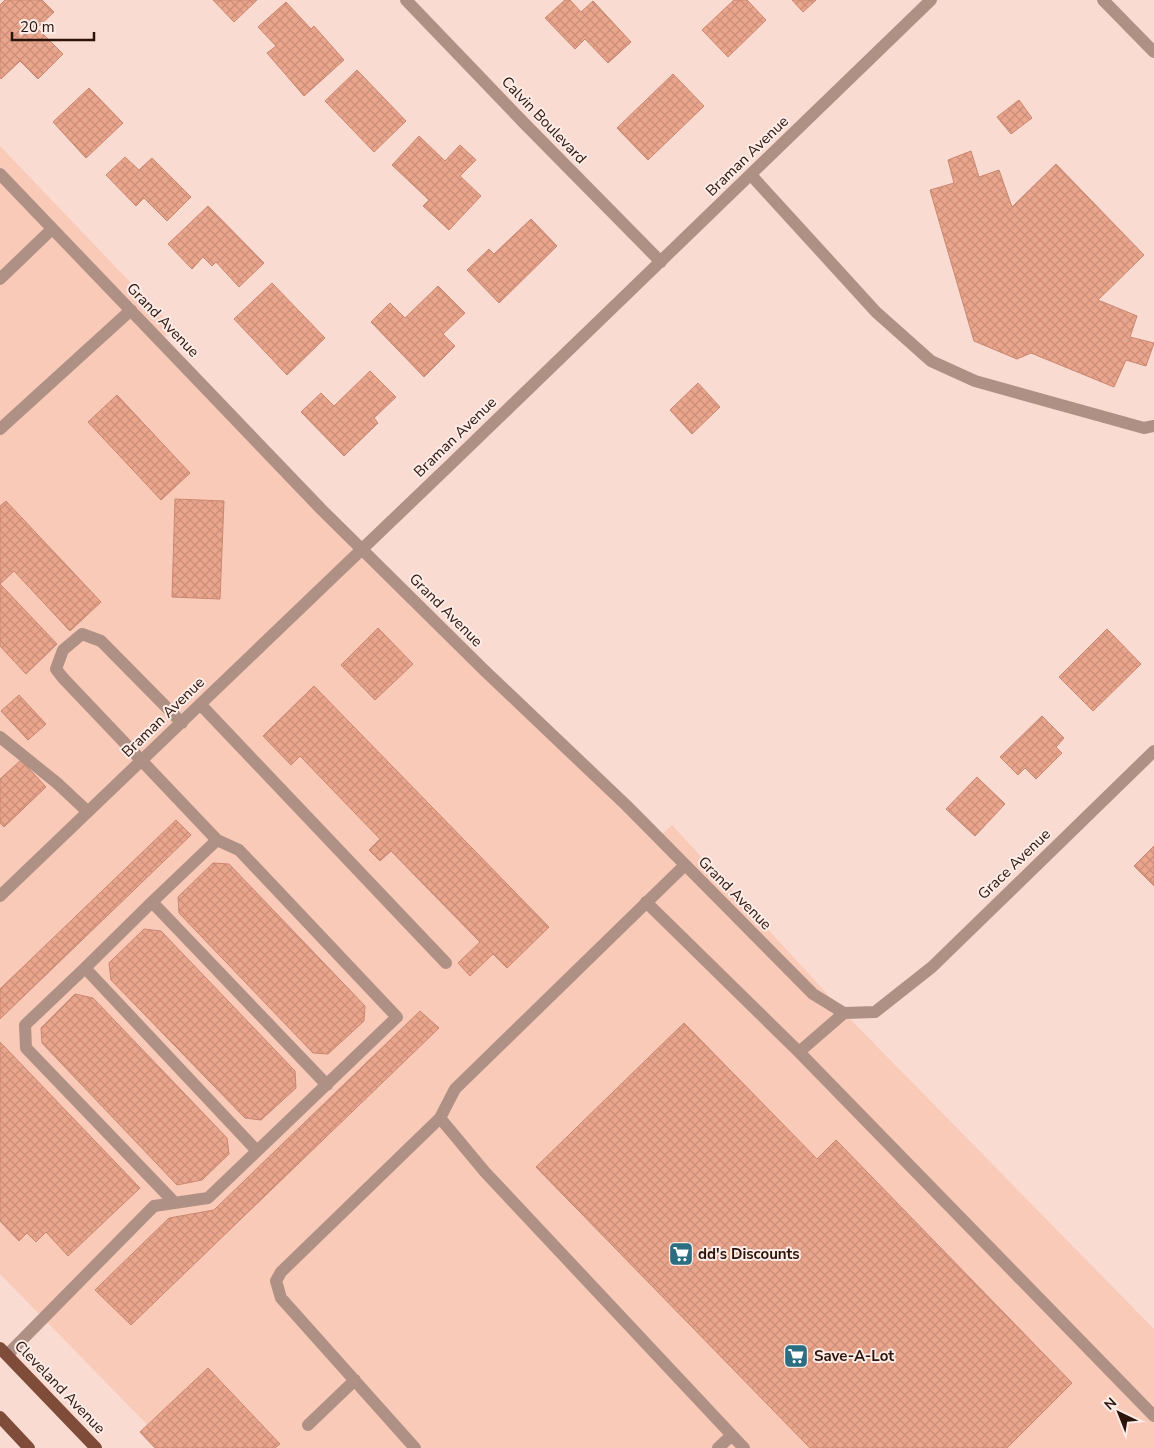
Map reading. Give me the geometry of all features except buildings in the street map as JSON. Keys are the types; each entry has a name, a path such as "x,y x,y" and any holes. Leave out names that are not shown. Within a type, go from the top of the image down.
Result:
{"main road":[{"name":"Cleveland Avenue","path":"3,1351 96,1448"},
{"path":"0,1417 30,1448"}],"street":[{"name":"Calvin Boulevard","path":"406,0 661,262"},
{"name":"Braman Avenue","path":"0,896 182,723 931,0"},
{"path":"1103,0 1154,52"},
{"name":"Grand Avenue","path":"0,174 321,509 484,670 627,806 813,994 844,1013"},
{"path":"751,175 876,312 931,360 975,381 1144,428 1154,426"},
{"path":"0,279 52,228"},
{"path":"0,429 130,310"},
{"path":"3,1351 154,1206 208,1198 398,1016 239,850 217,840 56,669 63,650 82,634 101,641 182,723"},
{"path":"200,704 446,963"},
{"path":"2,742 57,782 88,812"},
{"name":"Grace Avenue","path":"844,1013 875,1012 932,967 1154,751"},
{"path":"175,1203 26,1048 25,1026 217,840"},
{"path":"415,1448 281,1298 276,1281 281,1272 440,1118 455,1090 685,865"},
{"path":"152,902 326,1084"},
{"path":"646,902 799,1052 1154,1416"},
{"path":"85,968 257,1151"},
{"path":"799,1052 844,1013"},
{"path":"440,1118 485,1172 744,1448"},
{"path":"308,1425 355,1380"},
{"path":"718,1448 731,1436"}],"shaded area":[{"path":"0,146 174,328 161,340 654,842 672,825 854,1023 1154,1329 1154,1448 170,1448 0,1274"}],"place":[{"name":"dd's Discounts","path":"681,1254"},
{"name":"Save-A-Lot","path":"796,1356"}]}
